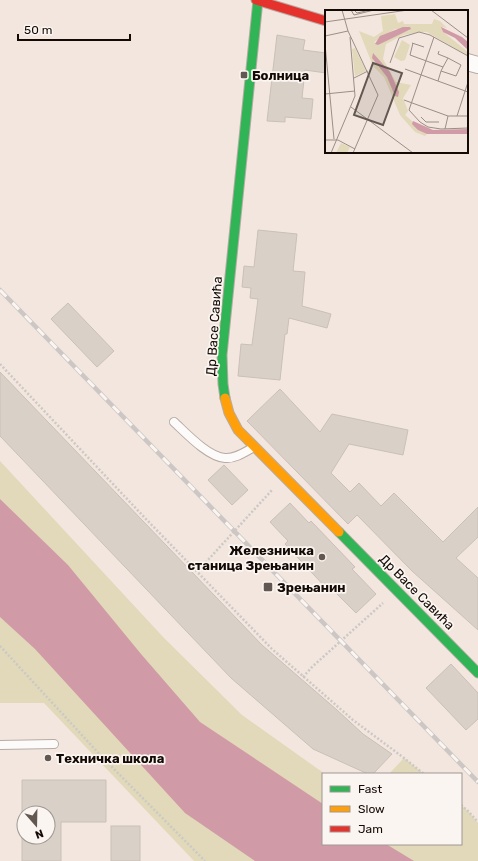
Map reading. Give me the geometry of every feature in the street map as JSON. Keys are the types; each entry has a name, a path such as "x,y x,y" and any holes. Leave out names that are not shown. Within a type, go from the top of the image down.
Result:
{"street":[{"path":"257,0 325,20"},
{"name":"Др Васе Савића","path":"257,0 222,363 223,389 229,415 238,430 478,673"},
{"path":"468,62 478,65"}],"lane":[{"path":"174,422 208,452 225,458 239,456 255,447"},
{"path":"0,745 54,744"}],"path":[{"path":"0,364 145,518 272,648 353,720 423,773"},
{"path":"198,572 284,477"},
{"path":"304,677 396,590"},
{"path":"0,646 103,758 205,861"},
{"path":"462,806 478,822"}],"shaded area":[{"path":"0,461 164,638 242,715 324,773 322,773 322,845 462,845 462,806 478,823 478,861 194,861 44,703 0,703"},
{"path":"0,499 68,565 141,654 200,722 322,803 322,845 388,845 414,861 255,861 185,813 35,649 0,617"},
{"path":"404,758 423,773 390,773"}],"building":[{"path":"277,35 305,40 303,50 325,53 325,73 305,70 302,98 313,99 311,119 285,117 285,122 267,121"},
{"path":"258,230 297,234 293,271 305,272 302,306 331,314 327,328 289,318 287,334 285,334 280,380 238,376 241,344 252,345 258,299 250,298 251,288 242,287 244,266 254,267"},
{"path":"68,303 114,351 97,367 51,319"},
{"path":"0,372 262,645 363,734 392,754 374,773 366,773 313,749 231,678 0,436"},
{"path":"280,389 320,432 332,414 408,430 403,455 349,444 331,473 350,492 359,483 381,506 394,493 443,542 478,507 478,537 456,558 478,578 478,630 412,571 357,515 348,524 247,421"},
{"path":"224,465 248,490 232,505 208,480"},
{"name":"Железничка станица Зрењанин","path":"290,503 309,523 311,521 355,567 352,569 376,594 356,613 332,589 329,591 285,544 288,541 270,522"},
{"path":"451,664 478,693 478,719 466,730 426,688"},
{"path":"22,780 106,780 106,822 61,822 61,861 22,861 22,845 56,845 56,805 22,805"},
{"path":"111,826 140,826 140,861 111,861"}],"railway":[{"path":"0,290 478,782"}],"traffic: fast":[{"path":"225,398 222,355 258,0"},
{"path":"339,532 478,673"}],"traffic: slow":[{"path":"225,398 229,413 238,430 339,532"}],"traffic: jam":[{"path":"256,0 325,21"}],"place":[{"name":"Болница","path":"244,75"},
{"name":"Железничка станица Зрењанин","path":"322,557"},
{"name":"Зрењанин","path":"268,587"},
{"name":"Техничка школа","path":"48,758"}]}
